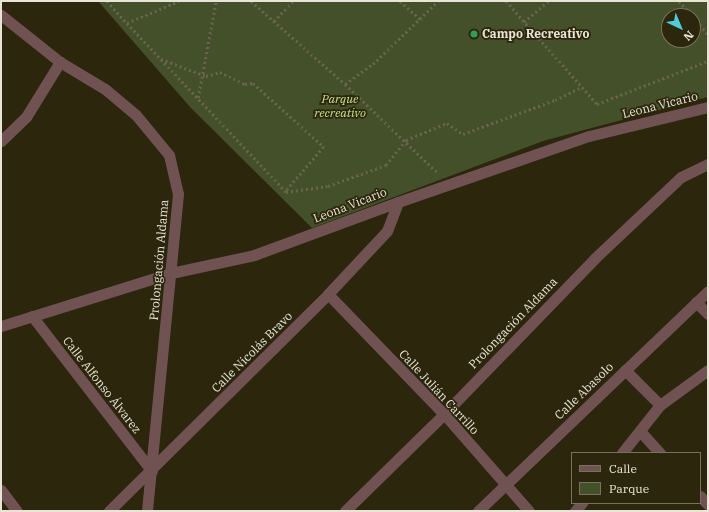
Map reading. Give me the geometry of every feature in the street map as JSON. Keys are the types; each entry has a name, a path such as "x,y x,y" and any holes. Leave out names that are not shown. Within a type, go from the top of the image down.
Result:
{"street":[{"name":"Prolongación Aldama","path":"1,15 60,62 105,89 136,115 169,155 178,194 147,511"},
{"path":"1,141 26,117 60,62"},
{"name":"Leona Vicario","path":"1,326 171,273 254,255 398,202 589,136 708,107"},
{"name":"Prolongación Aldama","path":"345,511 444,414 595,258 681,177 708,164"},
{"name":"Calle Nicolás Bravo","path":"109,511 152,471 328,294 387,231 398,202"},
{"name":"Calle Abasolo","path":"478,511 708,291"},
{"name":"Calle Julián Carrillo","path":"328,294 444,414 504,485 529,511"},
{"path":"696,302 708,314"},
{"name":"Calle Alfonso Álvarez","path":"32,316 152,471"},
{"path":"625,370 660,405"},
{"path":"623,452 660,405 708,370"},
{"path":"640,431 659,452"},
{"path":"1,490 17,511"},
{"path":"701,497 708,505"}],"path":[{"path":"107,1 286,192"},
{"path":"127,23 179,1"},
{"path":"198,99 216,1"},
{"path":"251,1 345,84 450,184"},
{"path":"274,21 293,1"},
{"path":"400,1 420,19"},
{"path":"345,84 373,64 438,1"},
{"path":"506,1 597,104 708,61"},
{"path":"524,22 548,1"},
{"path":"701,26 708,34"},
{"path":"159,58 206,76 220,72 245,84 253,83 324,147 286,192"},
{"path":"286,192 328,186 386,165 405,141 447,123 463,134 555,100 582,87"}],"green space":[{"name":"Parque recreativo","path":"98,1 708,1 708,97 543,141 312,228 190,107"}],"place":[{"name":"Campo Recreativo","path":"474,34"}]}
